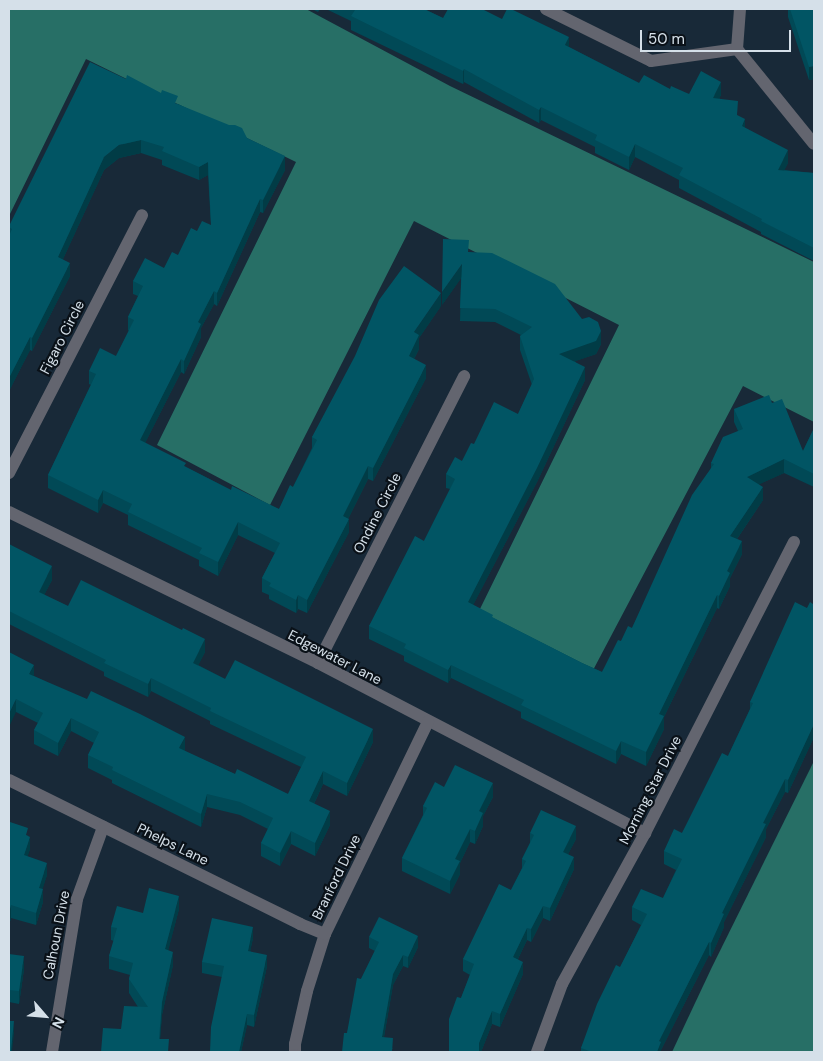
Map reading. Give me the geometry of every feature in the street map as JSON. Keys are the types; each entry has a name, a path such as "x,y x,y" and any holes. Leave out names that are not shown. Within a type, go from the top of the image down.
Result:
{"street":[{"path":"546,9 651,61 738,49"},
{"path":"740,9 738,49 814,144"},
{"name":"Figaro Circle","path":"9,473 142,215"},
{"name":"Ondine Circle","path":"318,663 464,376"},
{"name":"Edgewater Lane","path":"9,512 318,663 428,722 646,832"},
{"name":"Morning Star Drive","path":"537,1052 562,984 646,832 794,542"},
{"name":"Branford Drive","path":"295,1052 294,1044 307,991 325,934 428,722"},
{"name":"Phelps Lane","path":"9,780 325,934"},
{"name":"Calhoun Drive","path":"52,1052 77,899 103,827"}],"shaded area":[{"path":"9,9 306,9 450,86 814,262 814,422 743,386 591,674 478,613 619,325 414,221 270,505 157,445 296,162 86,59 9,216"},
{"path":"814,761 814,1052 672,1052 712,967"}],"building":[{"path":"353,9 424,9 443,18 448,9 482,9 502,19 507,9 511,9 569,37 565,45 639,83 644,75 670,89 671,86 689,94 701,71 721,82 713,98 738,101 737,115 745,119 742,126 788,150 778,170 814,173 814,248 679,175 683,168 635,144 629,157 595,140 597,135 541,107 539,110 464,69 463,71 351,16 355,10"},
{"path":"790,9 814,9 814,66 809,67"},
{"path":"90,62 126,79 127,75 161,93 162,90 178,96 175,103 229,125 242,128 247,138 285,156 263,200 260,199 217,293 214,291 198,322 201,324 184,361 181,359 140,440 186,463 184,466 231,490 232,486 279,509 290,485 293,487 317,440 312,437 355,356 379,300 404,266 441,293 414,332 419,335 409,356 426,365 373,468 368,466 343,516 349,519 307,600 298,595 296,600 269,586 271,583 262,578 280,543 238,522 218,562 199,553 202,548 128,512 132,504 103,490 98,500 48,475 96,374 89,371 100,348 116,356 134,320 128,317 143,286 133,281 145,258 164,268 172,252 178,255 191,228 197,231 202,221 211,225 208,162 199,167 162,151 164,147 141,140 119,145 104,157 58,257 70,263 32,338 30,337 9,378 9,236 12,229 9,226"},
{"path":"443,239 469,240 468,252 492,253 555,284 582,319 589,317 598,322 601,331 596,341 559,354 585,367 537,468 468,602 493,615 492,617 582,663 602,672 618,640 621,641 628,626 632,628 692,495 714,464 711,463 723,437 743,429 734,409 769,395 772,403 782,399 803,451 814,428 814,474 784,459 747,477 763,487 730,536 742,541 727,571 730,573 719,596 717,595 659,714 664,716 646,752 621,741 616,751 521,705 524,700 451,665 448,670 404,648 406,644 369,626 415,536 424,541 455,479 446,474 455,457 462,461 471,443 474,444 494,402 518,414 534,379 520,336 532,327 495,309 460,308 462,264 442,292"},
{"path":"9,544 52,566 39,592 68,606 81,580 182,630 183,628 205,639 193,663 225,679 235,660 373,729 347,783 323,771 309,801 330,811 315,843 291,831 280,853 261,843 273,818 240,802 207,794 201,814 112,770 113,767 88,755 99,732 71,718 58,743 34,730 43,713 16,699 9,714 9,652 34,665 29,674 87,699 91,691 185,737 179,748 235,774 237,769 288,794 306,757 210,711 211,708 151,678 148,684 104,663 106,660 9,611"},
{"path":"814,601 814,724 788,780 785,779 763,823 766,824 722,913 724,914 711,943 709,942 659,1041 661,1042 657,1052 592,1052 581,1048 597,1004 616,965 620,967 647,914 632,907 641,889 663,898 682,859 664,851 674,829 682,833 722,753 728,756 753,703 750,702 795,602 807,608 810,602 813,604"},
{"path":"455,765 493,783 479,811 483,813 475,831 470,829 455,859 460,861 450,881 402,858 427,808 423,806 435,782 444,787"},
{"path":"541,810 576,826 563,852 574,857 550,908 543,906 531,929 527,928 513,957 523,962 500,1014 492,1011 479,1043 479,1052 449,1052 449,1019 457,997 461,998 474,964 463,959 499,884 511,890 526,861 522,859 534,835 530,833"},
{"path":"10,822 28,828 26,835 30,837 24,855 47,863 39,888 43,889 36,913 11,905 9,913"},
{"path":"149,888 179,896 165,949 173,952 162,1002 159,1039 169,1039 168,1052 101,1052 103,1028 121,1029 124,1006 148,1007 129,979 133,963 109,956 117,928 111,927 117,906 143,913"},
{"path":"379,917 418,936 408,957 403,955 393,974 382,1037 393,1038 392,1052 342,1052 344,1033 347,1033 357,978 361,979 379,942 369,937"},
{"path":"212,918 253,927 248,951 267,955 254,1015 247,1014 239,1052 210,1052 211,1027 224,966 202,962"},
{"path":"9,954 24,956 19,991 9,990"},
{"path":"9,1021 14,1021 11,1052 9,1052"}]}
